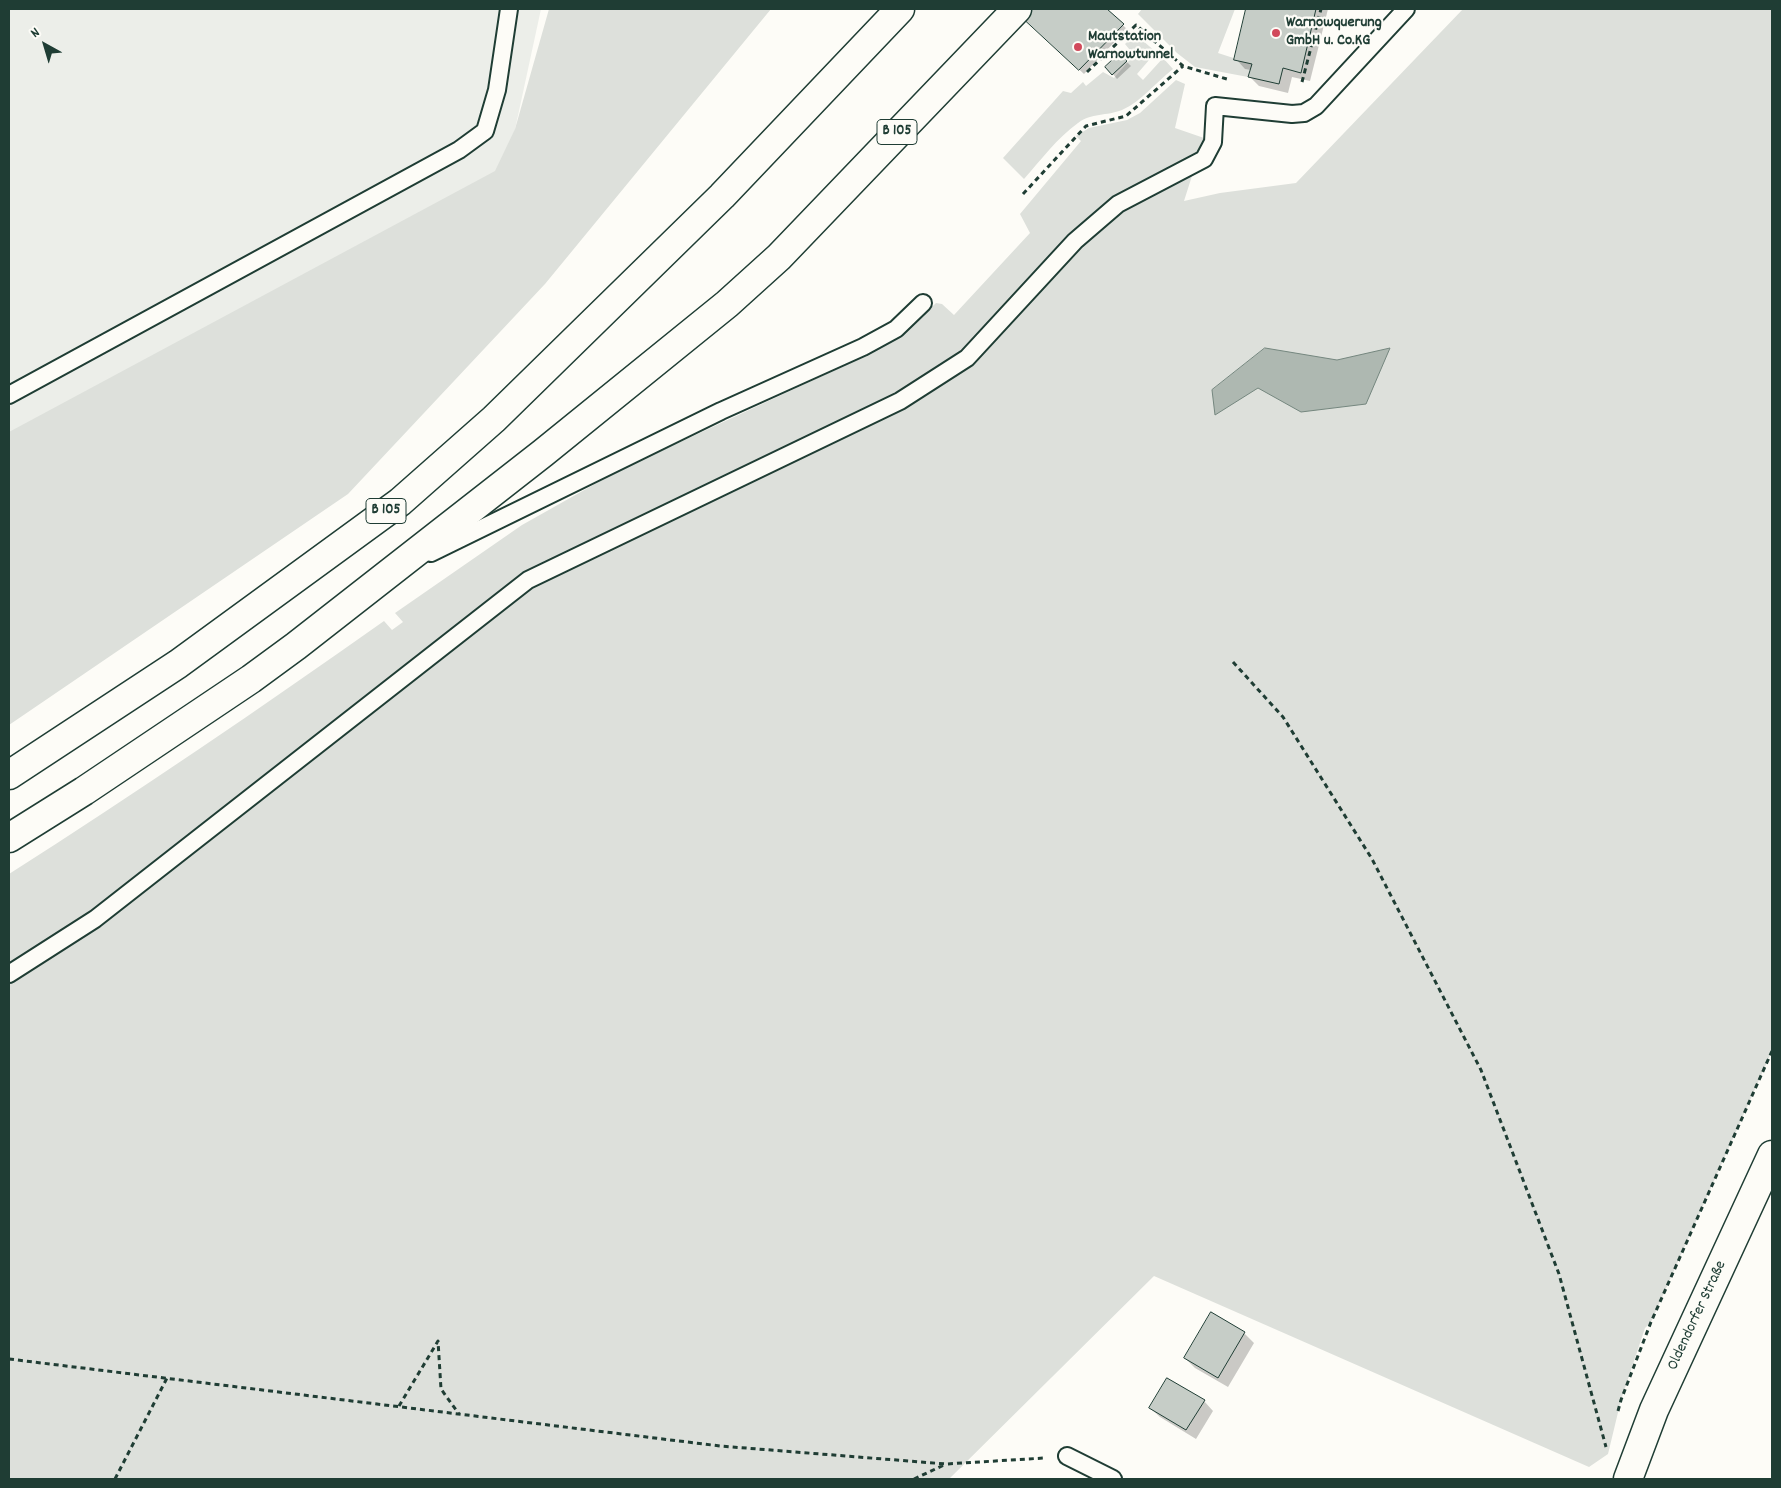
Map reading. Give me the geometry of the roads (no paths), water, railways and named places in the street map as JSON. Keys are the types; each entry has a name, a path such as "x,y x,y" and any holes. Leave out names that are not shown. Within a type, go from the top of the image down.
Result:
{"main road":[{"name":"B 105","path":"9,775 178,664 400,502 494,419 722,196 900,9"},
{"name":"B 105","path":"9,838 92,786 251,679 393,571 727,304 779,257 1016,9"},
{"name":"Oldendorfer Straße","path":"1628,1479 1654,1410 1772,1155"}],"lane":[{"path":"9,395 460,150 485,131 497,90 509,9"},
{"path":"9,974 95,919 528,580 900,401 966,358 1075,241 1118,204 1204,159 1213,142 1215,106 1292,114 1304,113 1316,106 1406,9"},
{"path":"393,571 721,411 863,347 896,329 923,303"},
{"path":"1067,1456 1113,1479"}],"place":[{"name":"Warnowquerung GmbH u. Co.KG","path":"1276,33"},
{"name":"Mautstation Warnowtunnel","path":"1078,47"}]}
